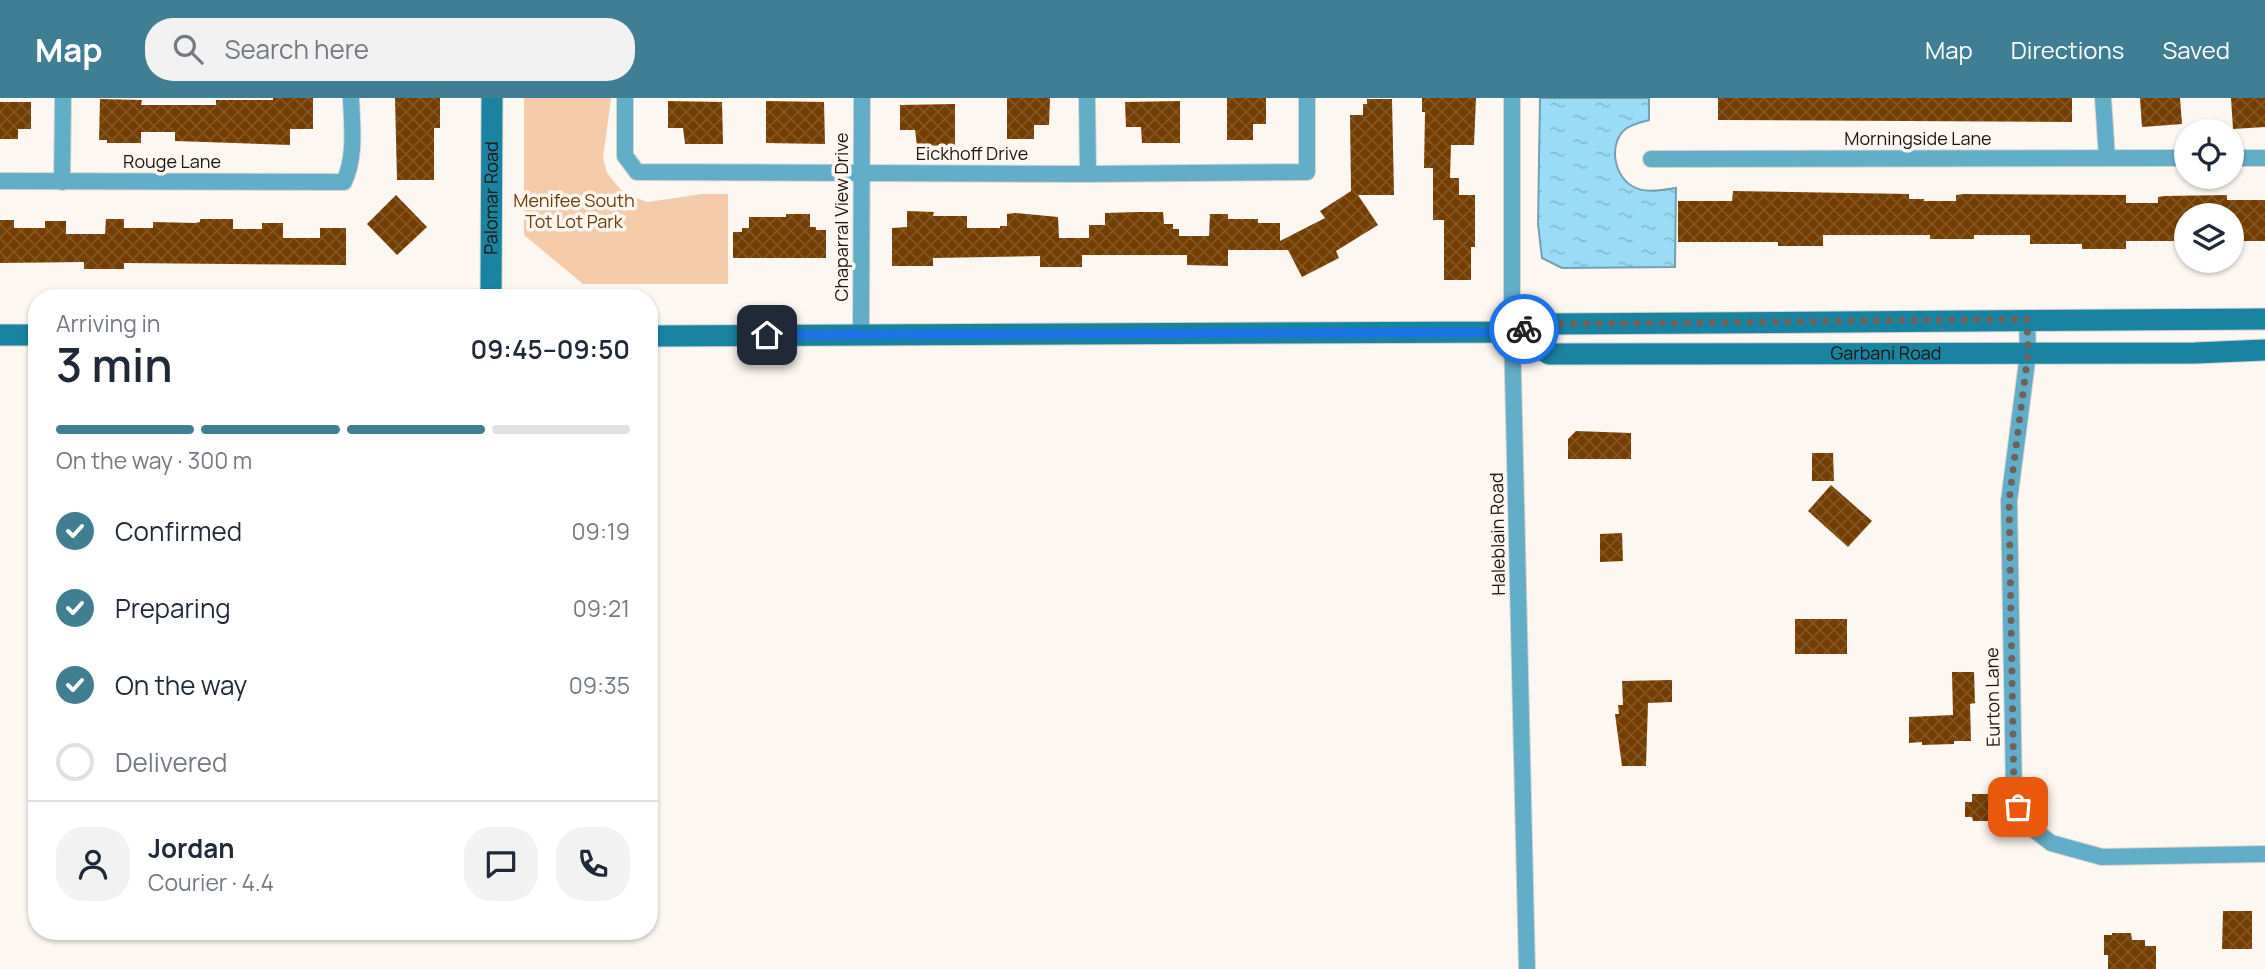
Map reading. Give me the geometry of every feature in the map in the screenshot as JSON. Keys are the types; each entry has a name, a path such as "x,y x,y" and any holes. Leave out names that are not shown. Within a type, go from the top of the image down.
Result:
{"main road":[{"name":"Palomar Road","path":"491,289 492,98"},
{"name":"Garbani Road","path":"658,335 1513,332 1547,324 2265,319"},
{"name":"Garbani Road","path":"1513,332 1549,354 2265,351"},
{"path":"0,335 28,335"}],"street":[{"path":"62,182 63,98"},
{"name":"Rouge Lane","path":"0,181 344,182 352,154 352,98"},
{"name":"Eickhoff Drive","path":"625,98 625,156 637,172 1088,174 1307,172 1307,98"},
{"name":"Chaparral View Drive","path":"861,335 862,98"},
{"path":"1087,98 1088,174"},
{"name":"Haleblain Road","path":"1512,98 1513,332 1527,969"},
{"path":"2104,98 2106,159"},
{"name":"Morningside Lane","path":"1651,159 2174,159"},
{"path":"2244,159 2265,159"},
{"name":"Eurton Lane","path":"2027,319 2028,354 2009,501 2014,793 2023,821 2051,843 2102,857 2265,854"}],"green space":[{"name":"Menifee South Tot Lot Park","path":"524,98 611,98 603,158 607,173 629,196 648,202 702,194 728,194 728,284 583,284 524,235"}],"water":[{"path":"1540,98 1649,98 1649,120 1629,127 1621,134 1615,149 1615,158 1621,174 1632,186 1648,191 1676,188 1675,267 1562,268 1542,258 1538,224"}],"building":[{"path":"313,98 313,129 290,129 290,145 175,141 175,132 141,132 141,143 107,143 107,140 99,140 100,99 142,100 141,105 216,105 216,100"},
{"path":"395,98 440,98 440,128 434,128 434,180 397,180"},
{"path":"1007,98 1050,98 1049,125 1034,125 1034,139 1007,139"},
{"path":"1227,98 1266,98 1266,124 1253,124 1253,140 1227,140"},
{"path":"1422,98 1476,98 1474,145 1451,145 1450,178 1459,178 1459,195 1475,195 1475,247 1471,247 1471,280 1444,280 1444,220 1433,220 1433,168 1424,168 1425,112 1422,112"},
{"path":"1718,98 2072,98 2072,122 1718,120"},
{"path":"2140,98 2180,98 2182,119 2174,119 2174,125 2142,127"},
{"path":"2231,98 2265,98 2265,127 2244,128 2244,119 2232,119"},
{"path":"1367,99 1392,99 1394,195 1358,195 1378,225 1336,251 1339,258 1302,277 1288,250 1228,250 1228,266 1187,265 1187,255 1082,255 1082,267 1040,267 1040,256 933,258 933,266 892,266 892,228 907,227 907,211 934,212 933,216 967,216 967,228 1007,226 1007,214 1015,213 1058,217 1059,238 1089,238 1089,225 1105,225 1105,213 1138,212 1163,212 1164,224 1173,224 1173,229 1179,229 1179,236 1209,236 1210,214 1228,214 1228,219 1258,219 1258,223 1280,223 1280,241 1325,218 1320,211 1351,191 1350,115 1363,115 1363,104 1367,104"},
{"path":"668,101 722,102 723,144 685,144 683,128 668,128"},
{"path":"766,101 824,102 825,144 766,143"},
{"path":"1180,101 1180,143 1142,143 1141,127 1126,127 1125,102"},
{"path":"0,102 31,102 31,129 18,129 18,139 0,139"},
{"path":"955,104 955,145 917,146 915,130 900,130 900,105"},
{"path":"1733,191 1909,194 1909,199 1924,201 1956,201 1956,195 1964,194 2126,195 2126,203 2158,203 2158,197 2165,196 2227,195 2227,200 2265,200 2265,241 2244,241 2244,203 2174,203 2174,241 2126,241 2126,249 2082,249 2082,244 2030,244 2030,235 1974,235 1974,239 1930,239 1930,235 1823,235 1823,246 1778,246 1778,242 1678,242 1678,201 1732,201"},
{"path":"396,195 427,227 397,255 367,224"},
{"path":"786,214 810,214 810,227 826,230 826,258 733,258 733,232 742,232 742,228 749,228 749,217 786,217"},
{"path":"106,219 124,219 124,228 153,228 153,222 195,223 200,222 200,219 233,219 233,229 262,229 262,223 283,223 283,238 320,238 320,228 346,228 346,265 124,263 124,269 84,269 84,262 0,263 0,220 14,220 14,228 45,228 45,221 66,221 66,234 105,234"},
{"path":"1576,431 1631,433 1631,459 1568,459 1568,439"},
{"path":"1812,453 1833,453 1834,481 1812,481"},
{"path":"1831,485 1872,521 1848,547 1808,511"},
{"path":"1622,533 1623,561 1600,562 1600,534"},
{"path":"1795,619 1847,619 1847,654 1795,654"},
{"path":"1952,672 1974,672 1975,703 1970,704 1971,741 1954,741 1954,744 1909,743 1909,717 1953,715"},
{"path":"1672,680 1672,702 1648,703 1646,766 1622,766 1615,714 1619,714 1618,705 1623,705 1622,681"},
{"path":"1972,794 1989,794 1990,821 1973,821 1972,817 1965,817 1965,802 1972,802"},
{"path":"2223,911 2252,911 2252,949 2222,949"},
{"path":"2131,933 2132,940 2145,940 2145,946 2156,946 2156,969 2108,969 2108,955 2104,955 2104,935"}],"way so far":[{"path":"1524,329 1547,324 2027,319 2028,354 2009,501 2014,793 2018,807"}],"route":[{"path":"767,335 1513,332 1524,329"}]}
